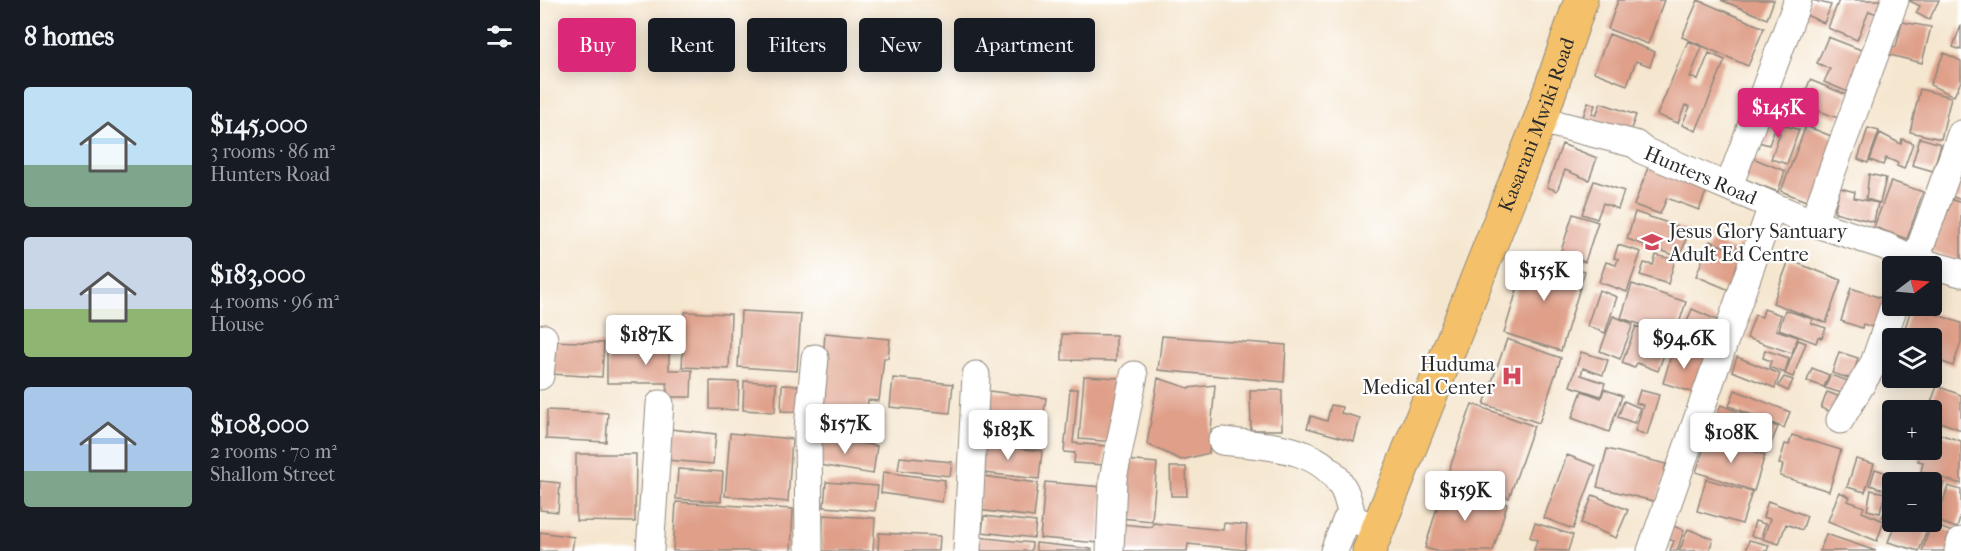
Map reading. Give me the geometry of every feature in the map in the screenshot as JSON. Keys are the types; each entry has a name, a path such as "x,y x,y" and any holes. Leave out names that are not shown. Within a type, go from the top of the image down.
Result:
{"main road":[{"name":"Kasarani Mwiki Road","path":"1366,533 1540,120 1581,0"}],"street":[{"path":"1729,186 1798,0"},
{"path":"1813,223 1895,0"},
{"name":"Hunters Road","path":"1540,120 1635,144 1644,151 1772,206 1813,223 1884,246 1901,256"},
{"path":"1918,256 1961,134"},
{"path":"1651,551 1772,206"},
{"name":"Hunters Road","path":"1942,269 1961,273"},
{"path":"1840,420 1874,363 1890,316"},
{"path":"540,376 544,338"},
{"path":"809,551 808,429 815,358"},
{"path":"967,551 976,375"},
{"path":"1110,551 1113,479 1134,375"},
{"path":"650,551 660,404"},
{"path":"1222,441 1296,450 1309,457 1343,488 1366,533"},
{"path":"1334,551 1346,521 1366,533"},
{"path":"1958,551 1961,542"}],"building":[{"path":"1618,0 1664,0 1648,44 1608,29"},
{"path":"1698,0 1764,28 1748,66 1682,37"},
{"path":"1721,0 1774,0 1767,19"},
{"path":"1812,0 1831,5 1824,23 1806,15"},
{"path":"1839,0 1882,0 1877,14 1869,11 1857,40 1828,28"},
{"path":"1908,0 1939,0 1929,20 1916,13 1920,6"},
{"path":"1902,22 1931,27 1922,63 1882,53 1884,44 1896,47"},
{"path":"1961,25 1961,50 1953,47"},
{"path":"1609,34 1655,52 1650,66 1636,61 1627,85 1594,72"},
{"path":"1828,37 1864,51 1848,92 1824,82 1830,69 1817,63"},
{"path":"1688,41 1702,47 1690,77 1698,80 1709,53 1725,60 1696,131 1682,125 1690,107 1685,105 1678,123 1657,115"},
{"path":"1944,53 1961,61 1961,81 1954,96 1930,85"},
{"path":"1810,80 1847,95 1838,118 1801,104"},
{"path":"1920,89 1951,97 1941,139 1910,132"},
{"path":"1588,102 1595,105 1592,114 1596,115 1601,103 1636,115 1627,140 1581,123"},
{"path":"1762,118 1799,130 1787,164 1771,159 1780,133 1774,131 1769,145 1755,141"},
{"path":"1806,126 1841,140 1816,205 1781,191"},
{"path":"1868,128 1879,131 1868,163 1858,159"},
{"path":"1880,133 1901,144 1902,139 1913,143 1904,169 1897,166 1898,163 1886,158 1883,165 1870,160"},
{"path":"1920,138 1941,144 1933,171 1912,165"},
{"path":"1562,144 1597,158 1589,180 1565,170 1557,191 1547,187"},
{"path":"1750,157 1785,171 1778,192 1742,178"},
{"path":"1649,165 1708,187 1699,210 1667,198 1660,214 1634,205"},
{"path":"1869,174 1886,178 1880,203 1866,199"},
{"path":"1956,177 1961,179 1961,200 1943,193"},
{"path":"1594,181 1624,191 1618,209 1603,203 1597,219 1582,214"},
{"path":"1891,181 1923,192 1907,239 1874,227"},
{"path":"1840,188 1855,192 1854,198 1878,203 1874,222 1834,212"},
{"path":"1948,198 1961,203 1961,261 1930,251"},
{"path":"1635,212 1689,230 1680,257 1627,239"},
{"path":"1573,214 1598,222 1585,262 1560,254"},
{"path":"1710,241 1735,251 1738,245 1751,250 1734,292 1696,276"},
{"path":"1618,245 1641,252 1627,292 1599,282 1606,262 1616,265 1618,259 1614,258"},
{"path":"1528,253 1585,271 1561,351 1504,333"},
{"path":"1656,255 1675,260 1668,284 1640,275 1644,263 1653,265"},
{"path":"1789,260 1841,280 1826,323 1773,303"},
{"path":"1632,284 1686,302 1675,336 1621,318"},
{"path":"1851,288 1882,298 1882,316 1889,316 1886,328 1882,328 1882,330 1863,324 1862,328 1841,321"},
{"path":"1599,290 1617,297 1605,333 1587,326"},
{"path":"1692,309 1717,320 1707,345 1682,334"},
{"path":"1764,309 1781,315 1776,330 1798,337 1792,353 1747,338 1755,315 1762,317"},
{"path":"1785,310 1813,319 1811,323 1826,328 1822,338 1818,337 1816,343 1779,329"},
{"path":"741,311 801,314 797,371 738,367"},
{"path":"685,312 731,314 729,369 682,367"},
{"path":"1613,316 1633,324 1620,359 1600,351"},
{"path":"1909,316 1941,316 1961,323 1961,342 1953,366 1942,362 1942,328 1905,328"},
{"path":"1636,326 1670,339 1658,371 1637,363 1634,368 1622,363"},
{"path":"825,333 890,339 888,358 884,358 879,401 868,400 867,409 820,404"},
{"path":"1062,334 1116,335 1116,361 1062,360"},
{"path":"1162,336 1286,345 1284,382 1158,370"},
{"path":"1507,339 1561,358 1539,423 1484,404"},
{"path":"1798,340 1806,343 1793,377 1785,374"},
{"path":"551,341 604,343 602,377 550,374"},
{"path":"607,341 669,341 669,370 692,370 691,397 667,397 667,383 607,383"},
{"path":"1674,346 1706,356 1695,393 1663,383"},
{"path":"1765,350 1789,358 1785,373 1769,367 1771,361 1763,358"},
{"path":"1581,352 1608,360 1603,375 1583,368 1581,375 1605,383 1601,396 1570,386"},
{"path":"1839,352 1858,358 1852,379 1832,373"},
{"path":"1737,357 1780,374 1775,388 1732,371"},
{"path":"1812,368 1829,375 1824,387 1807,381"},
{"path":"1830,375 1852,382 1848,395 1825,388"},
{"path":"1084,376 1119,378 1115,442 1079,439"},
{"path":"1784,377 1793,380 1788,391 1778,386"},
{"path":"893,378 953,384 950,413 890,407"},
{"path":"1158,378 1188,388 1215,385 1209,453 1181,460 1147,444"},
{"path":"710,381 739,382 738,410 710,409"},
{"path":"744,381 776,383 775,412 743,410"},
{"path":"782,385 804,386 803,412 781,411"},
{"path":"1936,388 1961,395 1961,430 1942,423 1942,400 1932,400"},
{"path":"1070,389 1078,389 1073,443 1106,446 1104,465 1074,463 1075,453 1064,452"},
{"path":"1604,389 1622,396 1609,432 1572,418 1582,391 1601,398"},
{"path":"1250,390 1282,390 1282,430 1251,430"},
{"path":"1640,390 1659,395 1647,435 1635,431 1643,405 1636,403"},
{"path":"1735,390 1790,412 1784,428 1729,406"},
{"path":"989,391 1046,398 1039,447 982,439"},
{"path":"1827,392 1838,396 1832,412 1821,408"},
{"path":"1624,401 1640,408 1634,423 1618,417"},
{"path":"1472,404 1534,426 1509,498 1447,476"},
{"path":"1331,405 1342,407 1341,413 1360,418 1354,441 1307,428 1311,416 1327,421"},
{"path":"1721,405 1738,412 1726,439 1710,432"},
{"path":"547,410 608,413 606,442 546,439"},
{"path":"1741,412 1778,427 1767,453 1729,438 1734,424 1760,434 1763,427 1738,417"},
{"path":"670,429 716,434 713,464 667,460"},
{"path":"730,433 792,439 788,502 725,496"},
{"path":"1792,435 1841,450 1829,491 1780,476 1783,465 1779,464 1785,444 1789,445"},
{"path":"1942,435 1961,441 1961,484 1942,478 1942,472 1921,471 1923,462 1918,461 1942,460"},
{"path":"1708,436 1765,455 1754,491 1696,472"},
{"path":"817,437 877,446 873,474 813,464"},
{"path":"978,444 1042,451 1039,479 975,472"},
{"path":"1607,449 1666,464 1657,502 1597,487"},
{"path":"576,454 636,454 635,522 576,521"},
{"path":"1567,455 1596,466 1573,529 1544,518"},
{"path":"900,457 952,462 950,476 898,470"},
{"path":"1856,459 1874,464 1865,492 1847,487"},
{"path":"1125,460 1157,463 1152,521 1120,518"},
{"path":"1170,467 1186,467 1187,496 1171,496"},
{"path":"678,469 723,472 721,502 676,499"},
{"path":"1875,469 1884,472 1882,472 1882,489 1870,485"},
{"path":"883,472 945,480 942,502 881,493"},
{"path":"982,476 1038,483 1034,517 978,510"},
{"path":"1706,479 1752,492 1742,524 1697,511"},
{"path":"540,481 560,483 558,512 540,510"},
{"path":"826,482 878,486 875,511 824,507"},
{"path":"1045,482 1103,487 1099,543 1040,538"},
{"path":"1444,484 1507,504 1493,551 1436,551 1425,548"},
{"path":"1948,486 1961,490 1961,514 1957,528 1942,523 1942,505"},
{"path":"1871,490 1882,492 1880,513 1867,510"},
{"path":"1839,492 1850,497 1848,501 1864,507 1862,512 1882,520 1882,527 1877,541 1828,521"},
{"path":"1593,495 1628,510 1616,538 1581,523"},
{"path":"1768,501 1807,516 1802,530 1786,524 1779,544 1763,539 1770,519 1763,517"},
{"path":"676,502 793,509 791,551 673,551"},
{"path":"823,515 875,518 873,551 822,551"},
{"path":"984,516 1036,522 1034,538 982,532"},
{"path":"1755,521 1765,524 1761,538 1751,536"},
{"path":"1153,523 1223,530 1224,523 1247,525 1245,550 1188,544 1187,551 1119,551 1121,524 1152,527"},
{"path":"1535,523 1573,535 1568,551 1534,550 1537,540 1530,537"},
{"path":"1673,526 1684,530 1677,551 1670,551 1674,541 1668,539"},
{"path":"1942,528 1955,533 1948,551 1922,551 1928,532 1942,532"},
{"path":"1688,529 1713,539 1709,551 1679,551"},
{"path":"540,532 574,537 572,551 540,551"},
{"path":"1892,532 1926,532 1919,551 1888,542"},
{"path":"879,533 940,536 939,551 878,551"},
{"path":"1826,534 1876,551 1820,551"},
{"path":"978,537 1032,543 1031,551 977,551"},
{"path":"1749,540 1769,545 1767,551 1746,551"},
{"path":"1036,543 1092,549 1092,551 1036,551"}],"place":[{"name":"Jesus Glory Santuary Adult Ed Centre","path":"1652,242"},
{"name":"Huduma Medical Center","path":"1512,376"}]}
